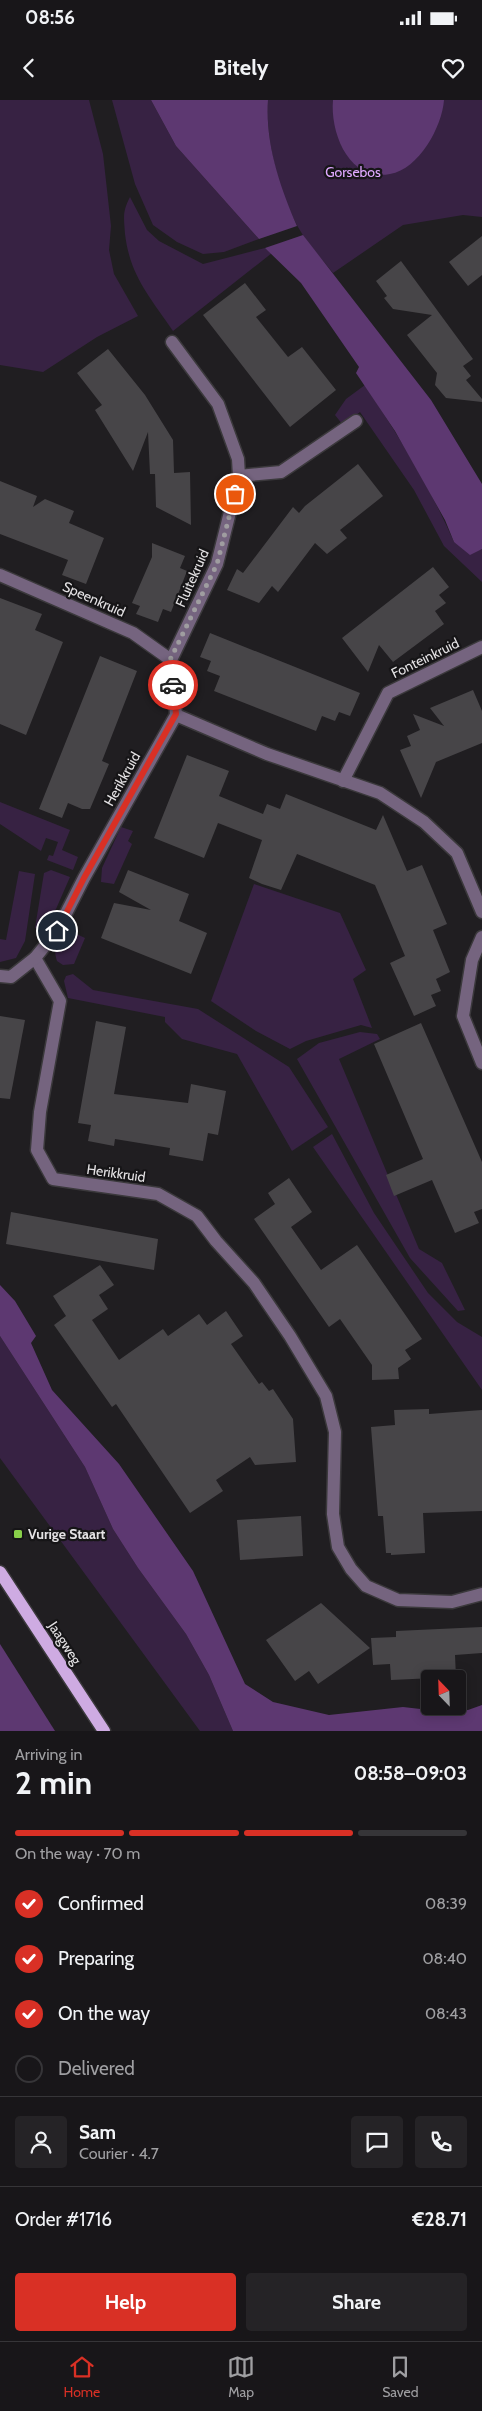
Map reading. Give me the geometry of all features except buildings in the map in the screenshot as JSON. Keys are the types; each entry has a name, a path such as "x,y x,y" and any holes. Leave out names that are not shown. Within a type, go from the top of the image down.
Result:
{"main road":[{"name":"Jaagweg","path":"0,1572 104,1731"}],"street":[{"name":"Fluitekruid","path":"170,660 217,564 239,476 238,459 218,404 172,342"},
{"path":"239,476 281,472 356,421"},
{"name":"Speenkruid","path":"0,575 133,633 170,660"},
{"name":"Fonteinkruid","path":"343,781 388,693 482,647"},
{"path":"170,660 176,714 267,754 380,793 424,822 457,853 482,912"},
{"name":"Herikkruid","path":"176,714 84,878 57,931 35,958 60,1001 40,1112 37,1150 53,1179 158,1194 196,1216 216,1242 254,1283 290,1336 326,1396 335,1432 333,1514 338,1547 351,1569 366,1586 398,1600 452,1602 482,1594"},
{"path":"482,937 472,960 463,1016 482,1063"},
{"path":"0,976 11,977 35,958"}],"green space":[{"path":"0,100 89,100 103,154 111,226 109,250 114,274 138,316 97,337 43,372 0,365"},
{"path":"112,100 151,100 176,146 259,239 224,252 203,254 177,242 153,225 135,184"},
{"name":"Gorsebos","path":"268,100 482,100 482,217 463,215 403,225 333,273 302,233 285,198 271,148"},
{"path":"130,197 147,230 159,241 203,264 265,248 272,253 173,331 142,286 131,262 124,219"},
{"path":"365,385 413,462 435,501 454,542 482,549 482,582 444,546 414,490 360,412 343,425 335,415 346,399"},
{"path":"0,802 70,830 62,850 78,857 73,870 47,860 49,855 53,856 58,842 46,838 41,851 0,824"},
{"path":"121,827 133,831 128,841 132,844 114,884 101,882 102,868"},
{"path":"51,870 70,877 56,909 40,930 35,928 44,873"},
{"path":"19,871 35,874 25,941 16,958 0,962 0,939 6,940"},
{"path":"254,884 340,913 366,970 353,979 372,1028 361,1025 306,1041 290,1049 256,1031 211,1001"},
{"path":"68,930 85,938 74,964 63,965 57,961 55,951 59,940"},
{"path":"73,974 93,990 198,1009 289,1067 328,1127 292,1151 237,1054 182,1039 165,1022 165,1017 68,998 64,981 66,976"},
{"path":"360,1032 377,1034 380,1039 339,1059 419,1249 442,1263 465,1310 458,1311 410,1258 297,1059 319,1043"},
{"path":"332,1134 374,1213 428,1293 457,1322 482,1337 482,1390 313,1147"},
{"path":"0,1336 85,1467 113,1529 138,1568 186,1634 209,1675 233,1731 200,1731 0,1458"}],"shaded area":[{"path":"151,100 268,100 271,148 285,196 297,226 259,239 176,146"},
{"path":"333,100 444,100 434,134 419,156 401,170 390,174 376,174 363,170 353,163 345,152 335,127"},
{"path":"303,235 431,400 482,484 482,549 470,555 454,542 445,520 395,431 356,373 359,367 301,283 265,248"},
{"path":"0,1285 15,1301 36,1336 31,1343 52,1390 119,1464 193,1571 245,1684 273,1702 329,1715 403,1707 421,1709 421,1715 466,1715 466,1710 482,1705 482,1731 233,1731 209,1675 186,1634 138,1568 113,1529 85,1467 0,1336"},
{"path":"0,1644 55,1731 0,1731"}],"way so far":[{"path":"173,685 170,660 217,564 235,494"}],"place":[{"name":"Vurige Staart","path":"18,1534"}],"route":[{"path":"57,931 84,878 176,714 173,685"}]}
